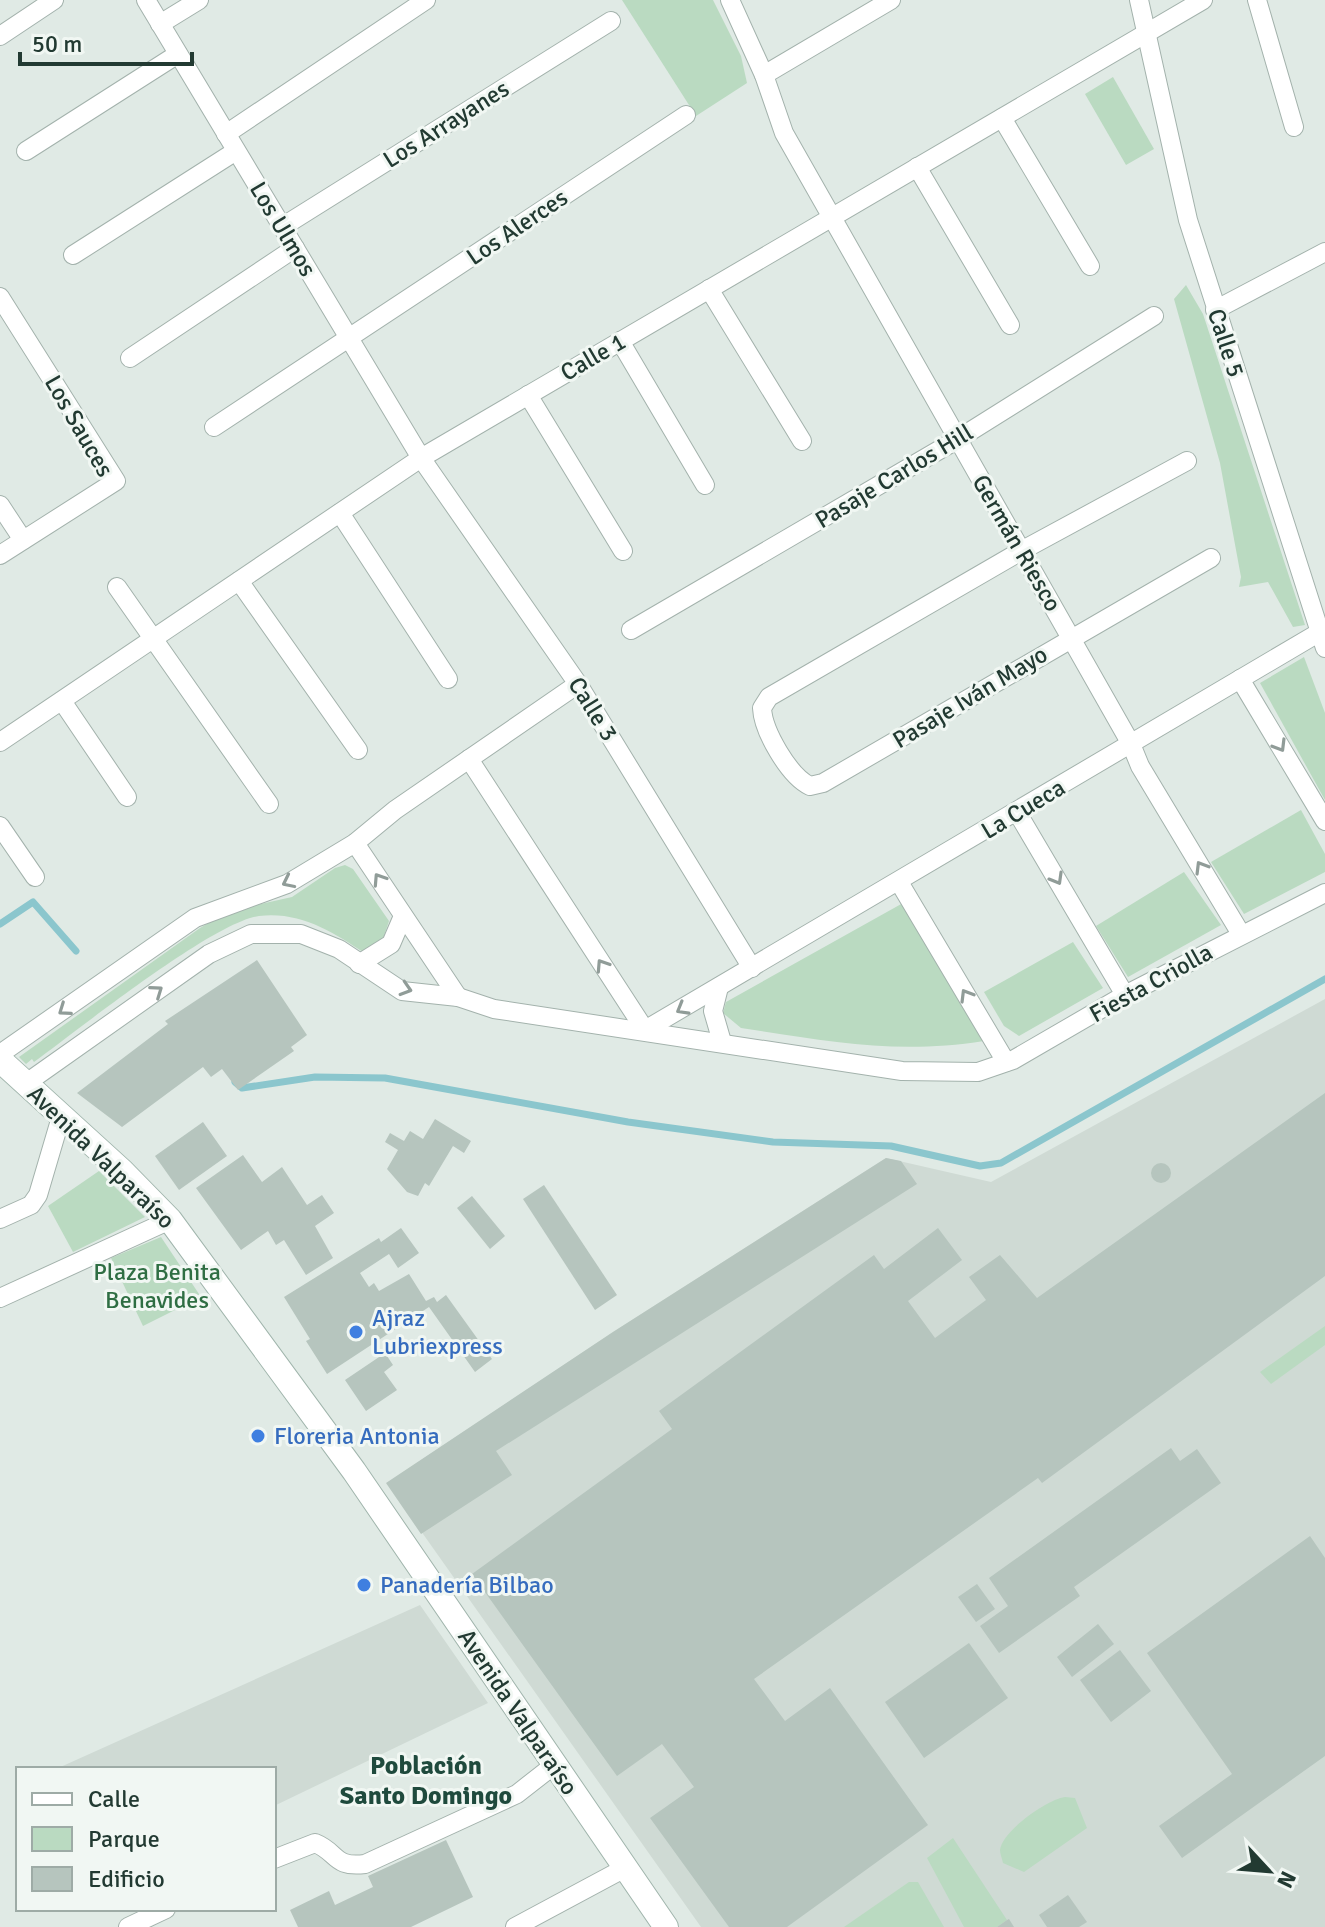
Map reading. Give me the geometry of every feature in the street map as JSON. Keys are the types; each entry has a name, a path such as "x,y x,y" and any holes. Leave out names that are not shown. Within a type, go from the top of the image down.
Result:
{"main road":[{"name":"Avenida Valparaíso","path":"0,1057 170,1220 354,1471 666,1927"}],"street":[{"path":"0,36 54,0"},
{"name":"Los Ulmos","path":"146,0 421,458"},
{"path":"160,24 199,0"},
{"path":"226,134 426,0"},
{"name":"Germán Riesco","path":"730,0 764,75 784,133 1131,744 1140,766 1241,934"},
{"path":"764,75 891,0"},
{"name":"Calle 5","path":"1139,0 1188,220 1323,636"},
{"name":"Calle 1","path":"0,742 421,458 1203,0"},
{"path":"1257,0 1294,127"},
{"name":"Los Arrayanes","path":"282,227 611,21"},
{"path":"26,151 178,54"},
{"name":"Los Alerces","path":"214,427 686,115"},
{"path":"1002,118 1090,266"},
{"path":"73,255 236,151"},
{"path":"917,167 1010,325"},
{"path":"130,358 295,248"},
{"path":"1215,310 1325,252"},
{"path":"709,289 802,441"},
{"name":"Los Sauces","path":"0,297 116,481 0,555"},
{"name":"Pasaje Carlos Hill","path":"631,630 958,439 1154,316"},
{"path":"620,341 705,485"},
{"path":"528,395 623,551"},
{"name":"Calle 3","path":"421,458 578,684 752,968"},
{"path":"1021,551 1187,461"},
{"path":"0,505 23,540"},
{"path":"340,513 448,679"},
{"name":"Pasaje Iván Mayo","path":"1021,551 769,697 762,708 764,724 797,778 810,786 823,783 1211,558"},
{"path":"239,581 358,750"},
{"path":"117,587 269,804"},
{"name":"La Cueca","path":"645,1030 1240,679 1323,636"},
{"path":"1240,679 1325,821"},
{"path":"0,1057 195,918 287,884 355,843 578,684"},
{"path":"62,701 127,797"},
{"path":"469,759 645,1030"},
{"path":"1017,812 1125,995"},
{"path":"0,826 35,877"},
{"path":"355,843 403,916 419,934 458,997"},
{"path":"899,882 1006,1062"},
{"name":"Fiesta Criolla","path":"722,1042 902,1071 978,1072 1006,1062 1125,995 1325,893"},
{"path":"359,964 391,944 403,916"},
{"path":"25,1084 209,954 251,934 301,934 339,949 402,991 458,997 494,1009 722,1042 713,1011 719,987"},
{"path":"0,1219 31,1205 38,1195 61,1117"},
{"path":"0,1298 170,1220"},
{"path":"276,1858 315,1843 326,1847 338,1862 347,1866 365,1864 517,1794 554,1765"},
{"path":"515,1927 625,1868"},
{"path":"128,1927 162,1911"}],"shaded area":[{"path":"1325,999 1325,1927 701,1927 387,1483 613,1332 886,1158 991,1182"},
{"path":"420,1605 488,1703 276,1805 276,1767 60,1767"}],"green space":[{"path":"622,0 713,0 741,56 747,83 696,116"},
{"path":"1113,77 1154,149 1126,165 1085,94"},
{"path":"1186,285 1203,314 1305,625 1293,627 1268,582 1239,587 1241,577 1220,463 1174,299"},
{"path":"1304,657 1325,713 1325,800 1260,683"},
{"path":"1301,810 1325,854 1325,872 1244,914 1211,862"},
{"path":"345,865 353,869 389,921 383,939 366,954 328,931 302,920 259,916 238,923 179,956 34,1062 32,1059 26,1064 19,1057 200,928 229,911 292,897 335,868"},
{"path":"1184,872 1221,925 1128,977 1096,926"},
{"path":"903,903 984,1041 921,1047 833,1042 741,1028 723,1013 726,1002"},
{"path":"1073,942 1103,988 1019,1036 1004,1026 984,992"},
{"path":"99,1171 145,1217 73,1252 48,1206"},
{"name":"Plaza Benita Benavides","path":"161,1237 201,1297 143,1326 111,1258"},
{"path":"1325,1326 1325,1345 1271,1384 1260,1372"},
{"path":"1065,1797 1075,1798 1087,1828 1024,1872 1003,1863 1000,1850 1017,1825 1037,1810"},
{"path":"953,1838 1007,1920 997,1927 964,1927 927,1858"},
{"path":"909,1882 918,1882 944,1927 844,1927"}],"building":[{"path":"257,960 307,1035 291,1047 294,1051 238,1090 222,1069 211,1077 203,1067 122,1127 77,1093 168,1024 165,1021"},
{"path":"1325,1093 1325,1276 1042,1483 1038,1478 754,1679 785,1721 830,1688 928,1825 787,1927 729,1927 650,1818 694,1787 662,1744 617,1776 472,1574 672,1429 659,1411 874,1255 884,1269 938,1228 962,1260 908,1301 935,1338 986,1300 969,1277 1000,1255 1037,1298"},
{"path":"435,1119 471,1141 464,1153 453,1146 429,1186 425,1183 418,1196 407,1192 387,1169 398,1150 385,1142 390,1133 404,1141 410,1131 423,1139"},
{"path":"203,1122 227,1156 179,1190 155,1156"},
{"path":"243,1155 262,1182 282,1167 307,1205 322,1195 334,1213 315,1226 333,1258 306,1275 284,1240 276,1245 268,1231 241,1250 196,1188"},
{"path":"886,1158 901,1161 917,1184 496,1451 512,1475 421,1534 386,1483 613,1332"},
{"path":"1161,1163 1168,1166 1171,1173 1168,1180 1161,1183 1154,1180 1151,1173 1154,1166"},
{"path":"544,1185 617,1295 595,1310 523,1199"},
{"path":"472,1196 505,1236 490,1249 457,1208"},
{"path":"401,1228 419,1253 398,1268 389,1254 360,1273 369,1287 374,1283 379,1291 409,1274 426,1301 434,1297 437,1302 446,1295 492,1359 475,1372 429,1307 327,1374 284,1297 379,1238 381,1242"},
{"path":"385,1353 393,1365 384,1372 397,1390 366,1411 345,1380"},
{"path":"1171,1448 1180,1461 1197,1449 1221,1483 1074,1587 1080,1596 999,1653 980,1626 1008,1606 989,1578"},
{"path":"1310,1536 1325,1558 1325,1756 1182,1858 1159,1826 1232,1774 1147,1653"},
{"path":"977,1584 995,1609 976,1622 958,1597"},
{"path":"1098,1624 1114,1644 1072,1677 1057,1657"},
{"path":"969,1643 1008,1698 924,1758 885,1702"},
{"path":"1120,1650 1151,1691 1111,1722 1080,1680"},
{"path":"446,1840 473,1897 411,1927 298,1927 290,1910 329,1891 335,1905 373,1887 368,1876"},
{"path":"1068,1895 1087,1922 1079,1927 1047,1927 1039,1915"},
{"path":"1007,1920 1014,1927 997,1927"}],"waterway":[{"path":"0,924 33,902 76,951"},
{"path":"235,1082 242,1088 315,1077 385,1078 628,1122 773,1142 891,1146 980,1166 1001,1163 1325,979"}],"place":[{"name":"Ajraz Lubriexpress","path":"356,1332"},
{"name":"Floreria Antonia","path":"258,1436"},
{"name":"Panadería Bilbao","path":"364,1585"}],"district":[{"name":"Población Santo Domingo","path":"426,1780"}]}
